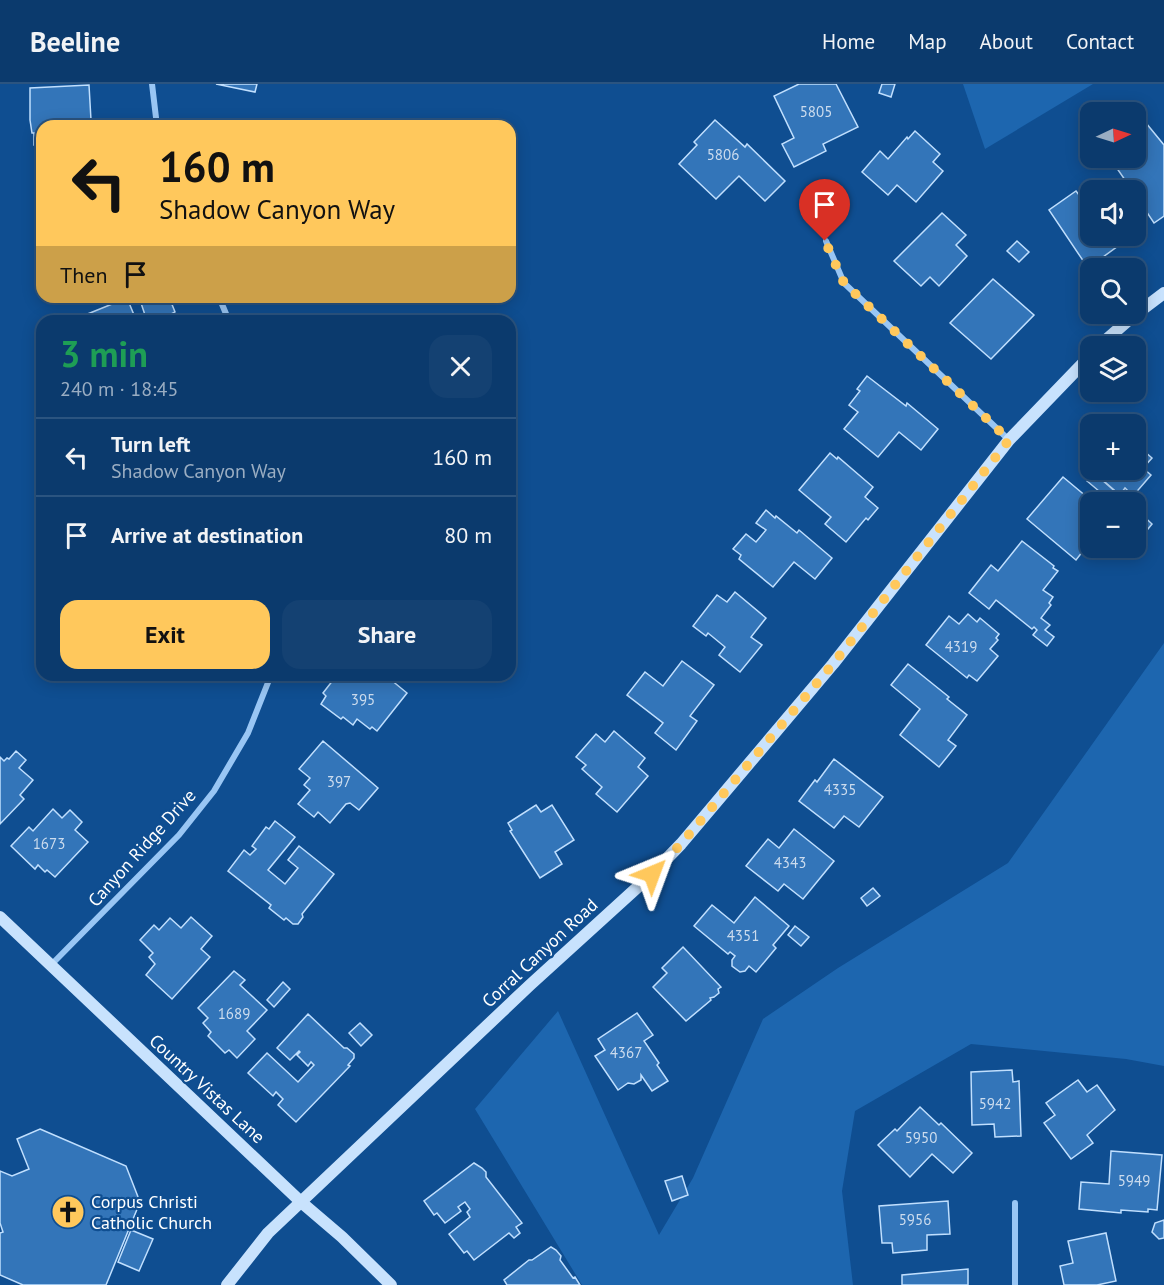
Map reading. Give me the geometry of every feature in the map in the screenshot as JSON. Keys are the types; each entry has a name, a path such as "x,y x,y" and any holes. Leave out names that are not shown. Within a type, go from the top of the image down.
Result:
{"main road":[{"path":"1110,336 1164,293"},
{"name":"Corral Canyon Road","path":"227,1285 268,1233 522,993 652,874 681,844 833,664 1009,440 1080,366"},
{"name":"Country Vistas Lane","path":"0,917 391,1285"}],"street":[{"path":"152,84 156,120"},
{"path":"825,241 844,283 1009,440"},
{"name":"Canyon Ridge Drive","path":"51,966 179,835 214,791 248,733 269,681"},
{"path":"1015,1203 1015,1285"}],"shaded area":[{"path":"963,84 1093,84 985,149"},
{"path":"1164,643 1164,1066 1126,1059 971,1044 855,1111 842,1191 853,1285 582,1285 475,1109 558,1011 659,1235 693,1178 763,1019 838,968 1008,863"}],"building":[{"path":"216,84 257,84 255,92"},
{"path":"799,84 836,84 858,127 823,144 826,151 794,167 782,144 794,138 774,96"},
{"path":"882,84 895,84 891,97 879,93"},
{"path":"89,85 91,120 36,120 36,145 34,145 34,133 32,133 30,120 30,88"},
{"path":"715,120 745,147 747,144 785,181 765,201 739,176 716,199 679,164 697,145 694,142"},
{"path":"1146,123 1164,145 1164,216 1154,223 1146,211 1146,180 1125,180 1117,168 1146,168"},
{"path":"915,131 940,154 933,162 943,171 916,202 897,185 888,195 862,172 880,151 888,159"},
{"path":"1076,191 1080,196 1080,246 1118,246 1102,258 1081,258 1049,210"},
{"path":"942,213 966,235 956,245 967,256 939,286 930,277 921,286 894,261"},
{"path":"1017,241 1029,252 1019,262 1007,251"},
{"path":"993,279 1034,315 991,359 950,323"},
{"path":"115,303 129,303 134,315 85,315"},
{"path":"141,303 171,303 175,312 169,315 145,315"},
{"path":"867,376 906,406 907,403 938,429 921,450 899,432 878,457 844,429 858,412 849,405 860,391 857,389"},
{"path":"830,453 837,459 838,457 873,487 865,497 878,508 868,520 866,518 846,542 825,524 831,517 799,490"},
{"path":"1146,453 1152,458 1146,465"},
{"path":"1146,471 1151,475 1136,492 1129,492 1125,488 1122,492 1117,492 1103,480 1146,480"},
{"path":"1063,477 1081,492 1080,555 1076,560 1027,519"},
{"path":"1102,480 1116,492 1100,492 1087,481"},
{"path":"766,510 797,533 799,530 832,558 815,579 794,562 773,587 739,559 741,555 733,549 746,534 756,542 766,530 756,523"},
{"path":"1146,518 1152,524 1146,532"},
{"path":"1022,541 1058,571 1043,590 1053,597 1049,603 1051,605 1041,618 1050,625 1045,630 1054,637 1047,646 1033,635 1037,630 1034,627 1032,629 996,600 989,609 969,593 991,565 998,571"},
{"path":"735,592 766,618 751,637 762,645 740,672 719,655 725,647 708,633 706,636 693,626 717,595 727,602"},
{"path":"968,614 977,622 980,618 999,634 996,638 998,640 990,649 998,656 977,681 969,675 967,678 926,645 949,616 959,624"},
{"path":"682,661 714,685 690,716 697,721 676,750 655,733 663,723 627,695 645,672 663,686"},
{"path":"908,664 949,697 947,699 967,715 948,740 956,746 939,767 900,735 920,709 891,685"},
{"path":"332,681 392,681 407,693 377,731 372,727 370,729 357,719 353,725 343,717 341,719 321,704 326,696 323,693"},
{"path":"614,731 645,758 638,767 648,776 617,812 596,794 602,787 582,769 586,765 576,757 596,734 605,742"},
{"path":"323,741 378,788 359,810 350,803 346,804 330,823 318,812 314,817 298,804 310,790 304,785 310,778 299,769"},
{"path":"16,751 26,760 19,768 33,780 20,795 24,799 0,824 0,757 4,761"},
{"path":"834,759 883,797 859,827 844,816 834,828 799,801"},
{"path":"536,805 541,812 552,805 574,840 555,852 562,864 540,878 510,831 512,830 508,823"},
{"path":"53,809 62,818 70,810 82,822 75,830 88,842 55,877 38,865 35,869 11,846 29,827 33,831"},
{"path":"275,821 295,837 268,870 285,884 298,868 288,860 299,846 334,874 302,914 303,917 298,924 293,924 286,918 284,920 269,908 271,905 228,871 244,850 250,855 256,849 252,846 266,827 269,829"},
{"path":"794,829 834,861 803,899 784,884 778,891 746,866 768,839 779,848"},
{"path":"873,888 880,896 867,906 861,898"},
{"path":"755,897 789,926 773,945 776,948 756,972 749,966 745,971 740,972 732,966 735,956 730,952 728,954 694,926 712,905 734,923"},
{"path":"191,917 212,936 201,949 210,957 172,999 146,975 155,964 149,957 153,953 140,940 154,925 159,930 170,918 181,928"},
{"path":"795,926 809,937 801,946 788,935"},
{"path":"683,947 721,987 718,989 719,993 710,998 711,1000 686,1021 653,987 667,973 662,968"},
{"path":"234,971 245,980 240,985 267,1010 247,1031 255,1039 237,1058 229,1050 225,1053 208,1036 211,1032 203,1023 208,1018 198,1008"},
{"path":"283,982 290,989 274,1007 267,1000"},
{"path":"637,1013 653,1035 644,1041 668,1081 652,1091 641,1075 641,1080 634,1084 628,1083 618,1090 595,1056 605,1050 598,1039"},
{"path":"308,1014 344,1048 354,1054 354,1058 348,1065 350,1066 296,1122 278,1105 283,1099 276,1092 273,1096 248,1073 267,1053 298,1082 314,1065 311,1062 308,1066 297,1055 299,1051 290,1060 277,1048"},
{"path":"360,1023 372,1035 361,1046 349,1033"},
{"path":"1012,1070 1013,1082 1019,1081 1021,1136 995,1137 994,1124 972,1125 971,1072"},
{"path":"1078,1080 1087,1092 1097,1085 1115,1110 1087,1135 1093,1143 1071,1159 1044,1123 1055,1115 1046,1103"},
{"path":"920,1107 939,1125 941,1123 972,1153 953,1173 932,1154 910,1177 878,1145 895,1129 897,1131"},
{"name":"Corpus Christi Catholic Church","path":"40,1129 126,1166 140,1202 106,1285 23,1285 0,1275 0,1233 3,1232 0,1223 0,1171 12,1176 29,1169 17,1139"},
{"path":"1111,1151 1162,1155 1157,1210 1148,1209 1148,1212 1121,1210 1121,1213 1079,1209 1081,1182 1109,1184"},
{"path":"474,1163 486,1172 486,1177 522,1223 516,1227 520,1233 514,1238 509,1233 474,1260 467,1251 464,1253 449,1234 470,1217 467,1212 470,1209 465,1202 458,1207 461,1211 445,1223 437,1213 434,1215 424,1201"},
{"path":"682,1176 688,1195 672,1201 665,1181"},
{"path":"948,1201 950,1234 927,1235 927,1250 893,1253 892,1243 882,1243 879,1206"},
{"path":"1164,1220 1164,1238 1159,1239 1152,1232 1155,1223"},
{"path":"131,1230 153,1239 139,1271 118,1262"},
{"path":"1106,1233 1116,1281 1097,1285 1064,1285 1060,1266 1073,1263 1068,1241"},
{"path":"551,1247 561,1256 560,1260 580,1285 507,1285 504,1280 529,1260"},
{"path":"968,1269 968,1285 902,1285 902,1275"}],"place":[{"name":"Corpus Christi Catholic Church","path":"68,1212"}],"route":[{"path":"652,874 681,844 833,664 1009,440 844,283 825,241"}]}
